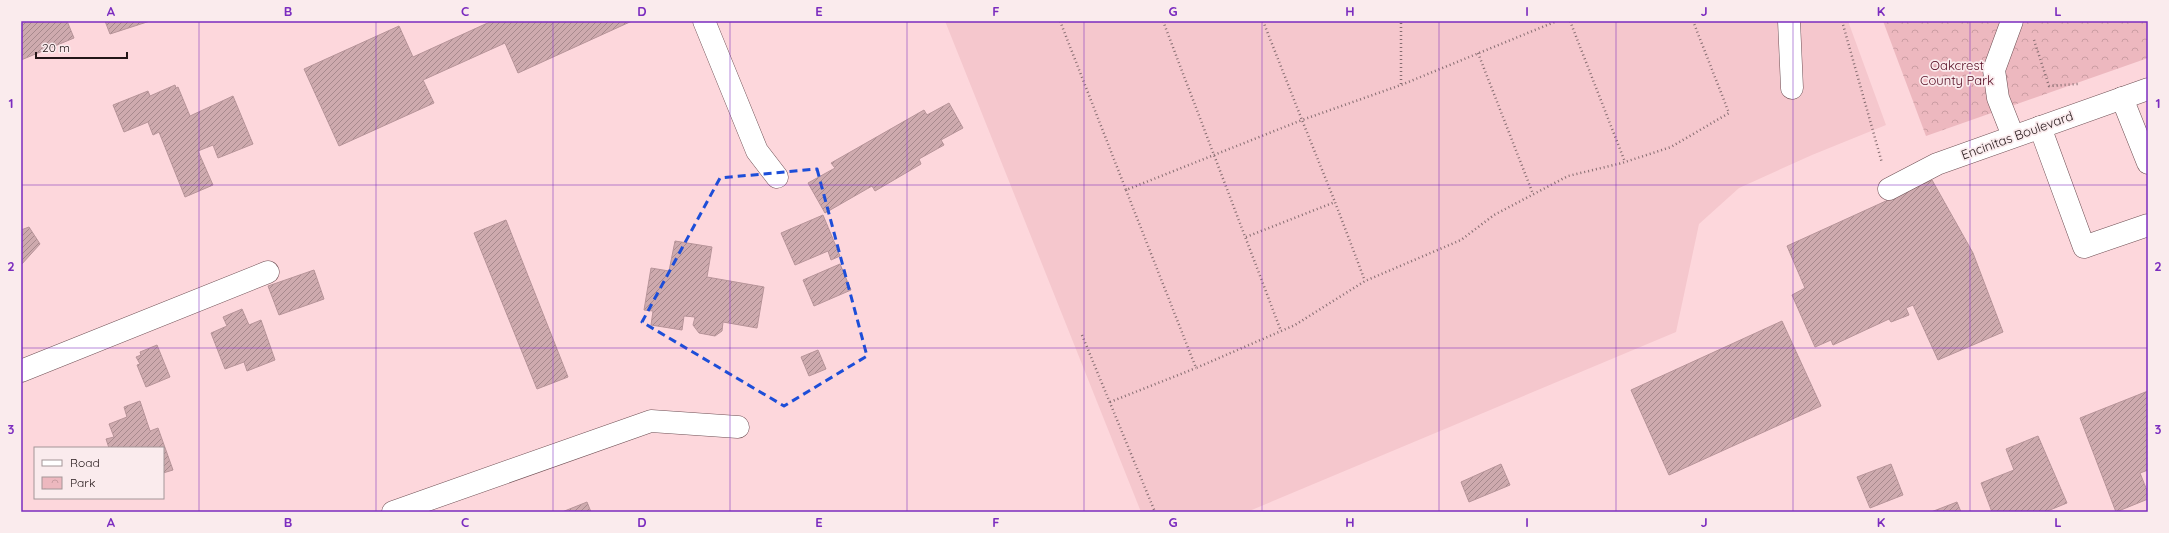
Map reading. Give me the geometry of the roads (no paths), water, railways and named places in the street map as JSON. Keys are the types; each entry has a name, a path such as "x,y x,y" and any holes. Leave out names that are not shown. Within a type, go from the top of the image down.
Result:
{"street":[{"path":"704,21 757,151 777,177"},
{"path":"1789,21 1792,88"},
{"path":"2012,21 1994,70 1998,98 2013,136"},
{"name":"Encinitas Boulevard","path":"1889,189 1937,164 2148,89"},
{"path":"2122,98 2148,163"},
{"path":"2040,127 2084,247 2148,225"},
{"path":"21,371 268,272"},
{"path":"394,512 651,421 738,427"}],"park label":[{"name":"Oakcrest County Park","path":"1957,72"}]}
